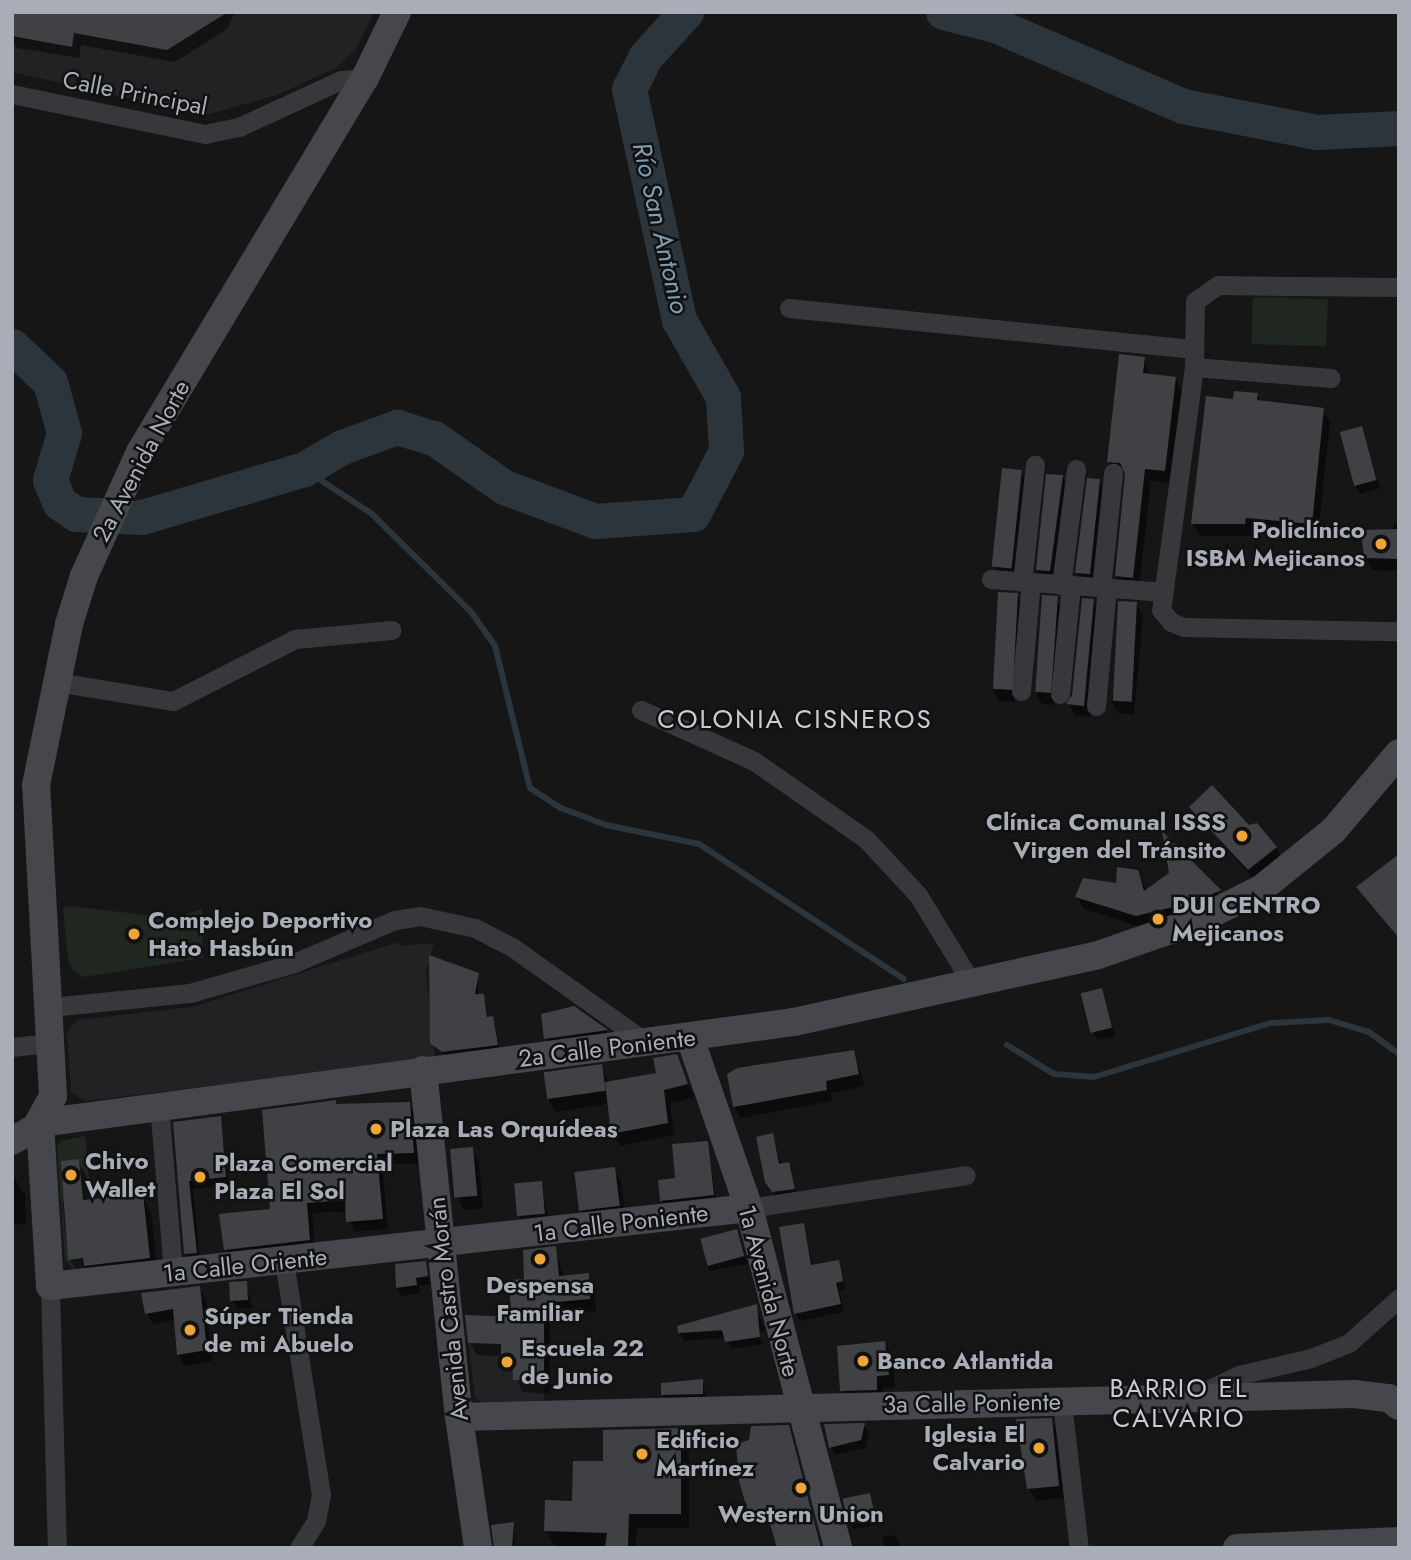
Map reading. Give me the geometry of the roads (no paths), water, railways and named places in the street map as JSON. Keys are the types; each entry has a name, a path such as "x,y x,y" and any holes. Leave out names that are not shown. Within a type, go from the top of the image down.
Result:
{"main road":[{"name":"2a Avenida Norte","path":"40,1123 53,1096 51,1007 36,785 57,681 85,576 150,435 365,79 397,12"},
{"name":"2a Calle Poniente","path":"40,1123 423,1070 690,1038 973,985 1098,955 1167,933 1230,905 1285,872 1333,831 1397,758"},
{"name":"1a Avenida Norte","path":"690,1038 749,1208 838,1548"},
{"name":"Avenida Castro Morán","path":"423,1070 459,1418 478,1548"},
{"path":"12,1141 40,1123 50,1286"},
{"name":"1a Calle Poniente","path":"441,1244 749,1208"},
{"name":"1a Calle Oriente","path":"50,1286 441,1244"},
{"name":"3a Calle Poniente","path":"459,1418 1354,1394 1389,1398 1399,1406"},
{"path":"1237,1548 1364,1545 1399,1541"}],"street":[{"name":"Calle Principal","path":"12,94 205,134 239,127 341,80 365,79"},
{"path":"1399,288 1218,285 1195,301 1194,358 1161,610 1171,622 1184,626 1399,631"},
{"path":"789,308 1194,358 1331,378"},
{"path":"1021,691 1035,465"},
{"path":"1060,694 1076,469"},
{"path":"1096,706 1113,473"},
{"path":"990,579 1162,592"},
{"path":"57,681 173,701 295,639 392,630"},
{"path":"640,710 754,761 866,839 918,895 973,985"},
{"path":"51,1007 190,993 294,963 395,920 420,916 475,928 512,947 648,1043"},
{"path":"12,1047 51,1043"},
{"path":"159,1105 173,1273"},
{"name":"1a Calle Poniente","path":"749,1208 966,1175"},
{"path":"284,1261 321,1495 316,1521 298,1547"},
{"path":"50,1286 57,1548"},
{"path":"1192,1398 1239,1375 1311,1358 1349,1343 1399,1298"},
{"path":"1062,1402 1079,1548"}],"waterway":[{"name":"Río San Antonio","path":"12,346 50,382 64,433 50,480 60,503 76,514 142,517 304,469 342,447 397,427 434,438 504,487 595,521 693,514 726,451 723,397 679,320 629,89 645,57 686,12"},
{"name":"Río San Antonio","path":"943,12 995,25 1183,106 1317,132 1399,128"},
{"path":"304,469 372,514 472,613 495,646 530,788 561,808 606,825 699,844 904,979"},
{"path":"1007,1045 1054,1074 1094,1077 1271,1023 1329,1020 1369,1032 1399,1054"}],"place":[{"name":"Policlínico ISBM Mejicanos","path":"1381,544"},
{"name":"Clínica Comunal ISSS Virgen del Tránsito","path":"1242,836"},
{"name":"DUI CENTRO Mejicanos","path":"1158,919"},
{"name":"Complejo Deportivo Hato Hasbún","path":"134,934"},
{"name":"Plaza Las Orquídeas","path":"376,1129"},
{"name":"Chivo Wallet","path":"71,1175"},
{"name":"Plaza Comercial Plaza El Sol","path":"200,1177"},
{"name":"Despensa Familiar","path":"540,1259"},
{"name":"Súper Tienda de mi Abuelo","path":"190,1330"},
{"name":"Banco Atlantida","path":"863,1361"},
{"name":"Escuela 22 de Junio","path":"507,1362"},
{"name":"Iglesia El Calvario","path":"1039,1448"},
{"name":"Edificio Martínez","path":"642,1454"},
{"name":"Western Union","path":"801,1488"}],"district":[{"name":"COLONIA CISNEROS","path":"795,720"},
{"name":"BARRIO EL CALVARIO","path":"1179,1404"}]}
